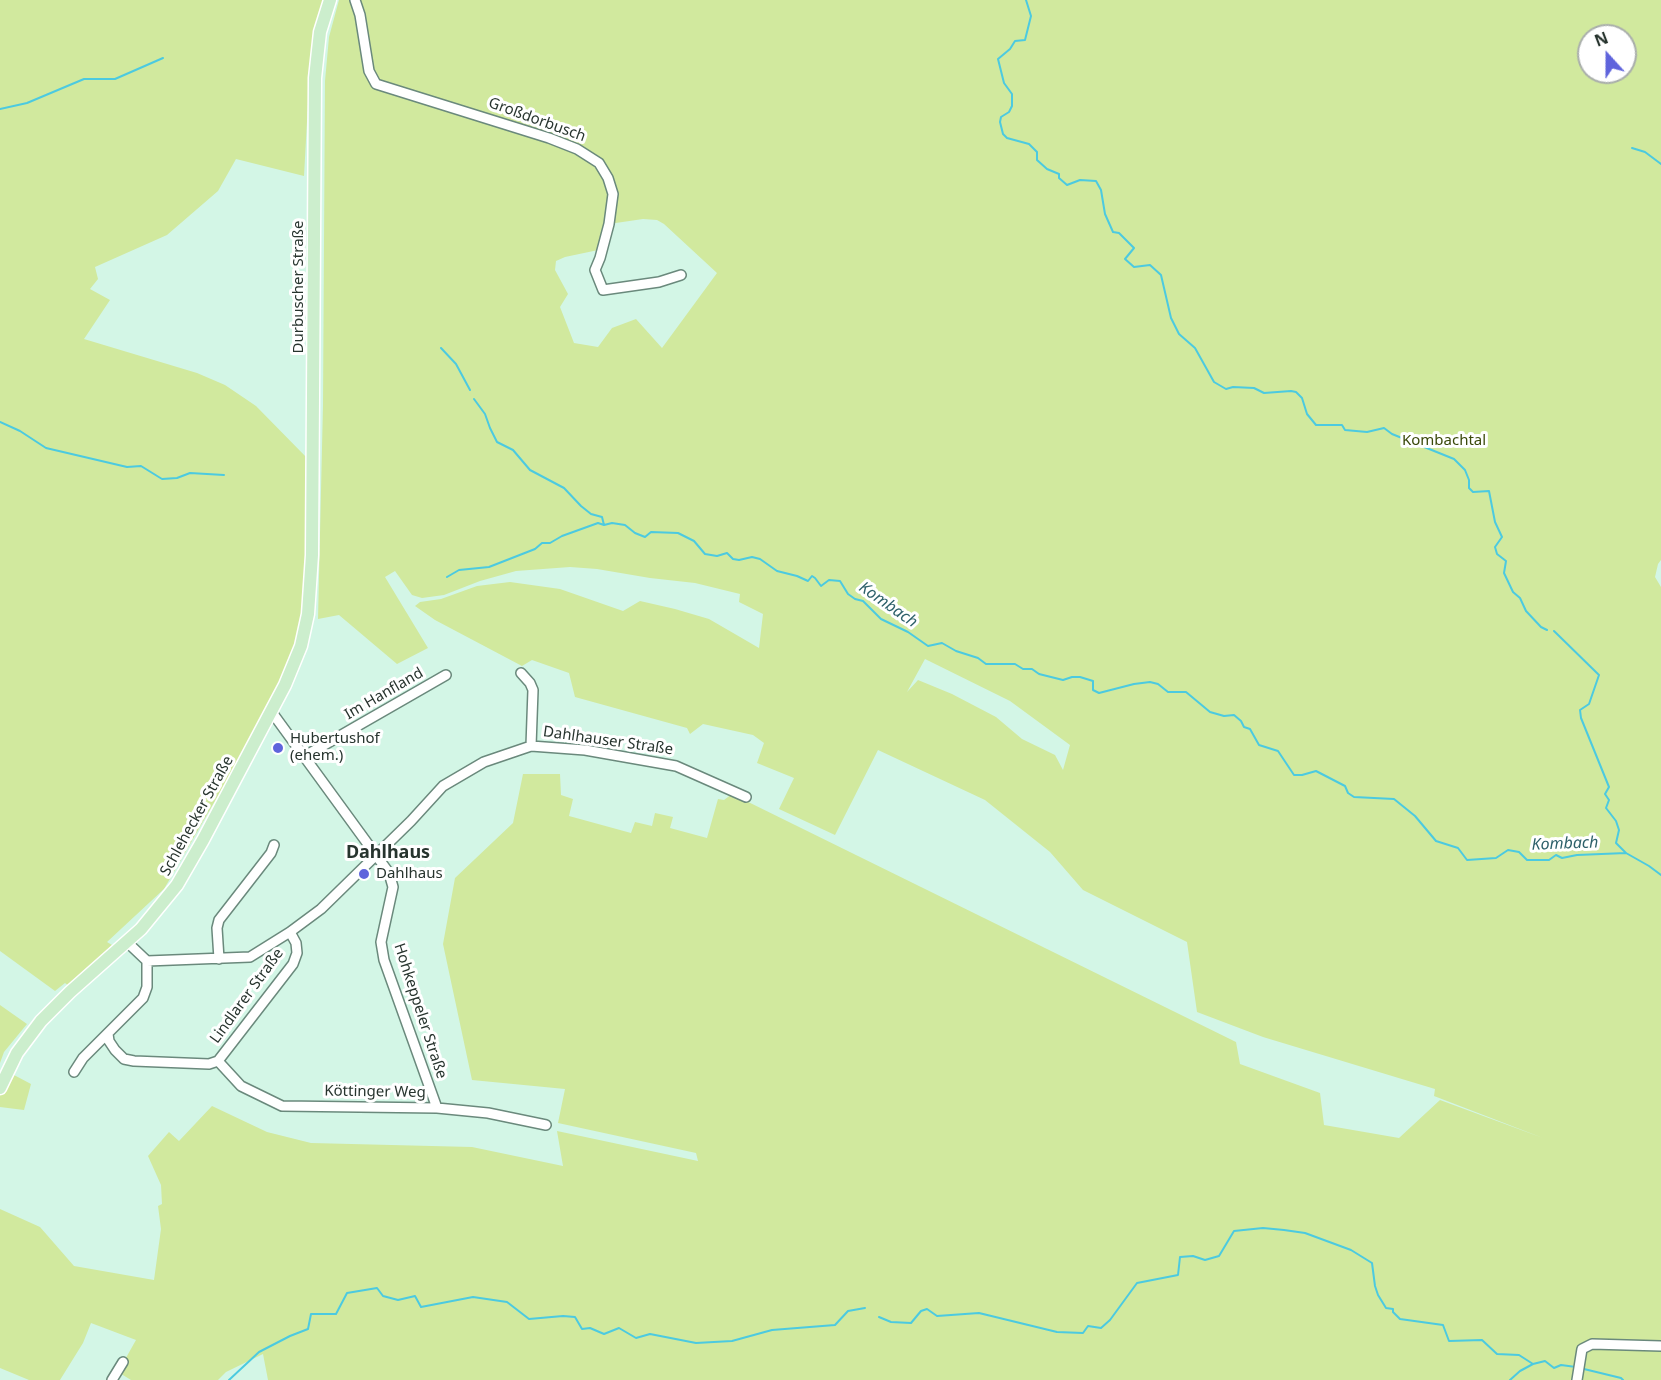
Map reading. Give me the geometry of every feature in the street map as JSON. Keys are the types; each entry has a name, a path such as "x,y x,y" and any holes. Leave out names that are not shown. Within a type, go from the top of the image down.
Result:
{"main road":[{"name":"Durbuscher Straße","path":"312,577 315,78 320,32 330,0"},
{"name":"Schlehecker Straße","path":"0,1088 17,1053 41,1021 127,942 161,907 190,865 290,675 301,646 308,614 312,577"}],"street":[{"name":"Großdorbusch","path":"355,0 360,15 369,71 376,84 549,138 578,149 599,163 608,178 613,194 612,210 596,270 603,290 659,282 681,275"},
{"name":"Dahlhauser Straße","path":"520,673 530,683 533,690 531,746"},
{"name":"Im Hanfland","path":"305,756 446,675"},
{"name":"Hohkeppeler Straße","path":"271,711 389,873 393,887 381,942 384,960 437,1108"},
{"name":"Dahlhauser Straße","path":"147,961 250,957 321,909 443,786 484,762 531,746 585,750 676,766 747,797"},
{"path":"219,959 219,920 271,853 274,845"},
{"name":"Lindlarer Straße","path":"108,1034 109,1041 124,1059 209,1064 218,1060 293,964 297,953 296,943 290,932"},
{"path":"74,1072 83,1058 143,998 147,987 147,961 127,942"},
{"name":"Köttinger Weg","path":"218,1060 241,1086 282,1106 437,1108 488,1113 546,1125"},
{"path":"1577,1380 1582,1348 1592,1344 1661,1346"},
{"path":"112,1380 123,1362"}],"green space":[{"path":"0,0 324,0 313,40 304,176 236,159 218,191 167,235 95,267 98,279 90,289 110,300 84,339 197,373 225,385 256,406 309,460 308,583 299,642 266,713 164,889 107,942 112,945 69,986 65,983 55,991 0,951"},
{"name":"Kombachtal","path":"339,0 1661,0 1661,560 1655,577 1661,587 1661,1380 268,1380 263,1354 226,1372 218,1380 131,1380 118,1372 136,1340 91,1323 83,1343 60,1380 29,1380 0,1368 0,1209 40,1227 74,1266 154,1280 161,1229 158,1206 162,1204 161,1185 148,1156 169,1132 179,1141 212,1106 267,1132 311,1143 472,1147 563,1166 557,1131 698,1161 696,1153 558,1123 565,1089 472,1080 443,944 455,878 513,823 523,774 560,774 561,795 573,799 569,816 631,833 635,822 652,826 655,813 673,817 670,828 707,838 718,799 724,800 732,794 1236,1042 1240,1064 1320,1093 1324,1125 1399,1138 1440,1100 1543,1138 1434,1096 1435,1089 1263,1037 1197,1012 1187,942 1083,890 1050,852 985,800 878,750 835,835 779,809 794,778 757,763 764,743 753,735 703,724 690,734 687,728 575,697 569,673 532,660 522,666 435,620 415,606 420,602 441,599 477,586 510,582 560,589 623,611 640,601 675,609 709,619 759,648 763,614 739,602 740,594 695,583 570,567 516,571 480,581 444,595 422,598 412,595 395,571 385,577 428,648 397,664 339,615 318,619 323,405 325,81 329,37","holes":["643,219 657,220 664,224 717,273 662,348 636,319 612,328 598,347 574,343 560,307 568,294 555,270 556,261 603,249 609,224","925,659 1010,701 1070,745 1063,770 1055,755 1022,739 996,717 952,694 918,680 907,692"]},
{"path":"0,1005 27,1024 4,1052 0,1063"},
{"path":"0,1072 14,1075 31,1084 24,1110 0,1107"}],"waterway":[{"path":"1026,0 1031,16 1025,40 1015,41 1010,49 998,59 1004,83 1012,94 1012,106 1009,112 1001,117 1003,134 1007,138 1029,144 1037,152 1037,160 1047,169 1059,174 1059,178 1067,185 1080,180 1096,181 1101,190 1105,214 1113,232 1119,233 1134,248 1125,259 1134,267 1150,265 1161,275 1171,318 1179,334 1195,348 1214,382 1226,389 1254,388 1264,393 1296,392 1302,398 1307,414 1316,425 1342,425 1345,430 1367,432 1384,428 1392,434 1454,459 1465,470 1469,488 1473,492 1489,491 1495,522 1502,537 1495,547 1497,554 1506,561 1504,573 1526,611 1541,627 1547,630"},
{"path":"0,109 27,103 84,79 115,79 163,58"},
{"path":"1632,148 1645,152 1661,164"},
{"name":"Kombach","path":"441,348 456,364 470,390"},
{"name":"Kombach","path":"474,399 485,414 497,442 513,450 530,470 564,488 591,514 602,517 604,525 612,523 625,525 645,537 651,532 678,533 694,541 705,554 717,556 727,553 733,559 752,557 760,559 777,571 808,581 812,576 821,586 829,580 840,581 848,594 863,601 881,619 908,632 928,646 942,643 956,651 978,658 986,664 1015,664 1023,669 1032,669 1039,674 1063,680 1080,677 1093,681 1093,690 1099,693 1150,682 1158,684 1168,692 1186,692 1210,712 1224,716 1234,715 1244,727 1250,729 1259,745 1278,751 1294,775 1316,771 1345,786 1348,793 1354,797 1394,799 1415,816 1436,841 1458,848 1467,860 1496,858 1508,850 1519,852 1527,860 1549,860 1556,855 1562,858 1577,855 1626,853 1661,875"},
{"path":"0,422 20,431 46,448 127,467 141,466 162,479 177,478 190,473 224,475"},
{"name":"Kombach","path":"447,577 459,570 489,567 535,549 542,543 550,543 562,536 598,523 604,525"},
{"path":"1554,631 1599,675 1589,704 1580,710 1581,718 1609,787 1605,794 1609,800 1606,808 1616,821 1619,830 1616,843 1626,853"},
{"path":"879,1317 891,1322 911,1323 921,1311 927,1309 937,1316 979,1313 1057,1332 1083,1333 1088,1326 1101,1328 1110,1320 1137,1283 1178,1275 1180,1257 1193,1256 1205,1260 1219,1256 1234,1231 1263,1228 1305,1233 1351,1250 1372,1263 1378,1295 1386,1308 1393,1309 1400,1319 1443,1325 1449,1341 1482,1340 1497,1354 1519,1355 1533,1364"},
{"path":"229,1380 259,1352 308,1329 311,1314 336,1314 347,1293 377,1288 383,1296 398,1300 415,1296 421,1307 473,1297 507,1302 529,1319 575,1317 582,1329 590,1328 604,1334 619,1328 636,1338 650,1334 696,1343 732,1341 772,1330 835,1325 848,1311 865,1308"},
{"path":"1510,1380 1520,1371 1545,1361 1554,1368 1561,1365 1576,1367"},
{"path":"1584,1369 1623,1380"}],"place":[{"name":"Hubertushof (ehem.)","path":"278,748"},
{"name":"Dahlhaus","path":"364,874"}],"district":[{"name":"Dahlhaus","path":"388,853"}]}
